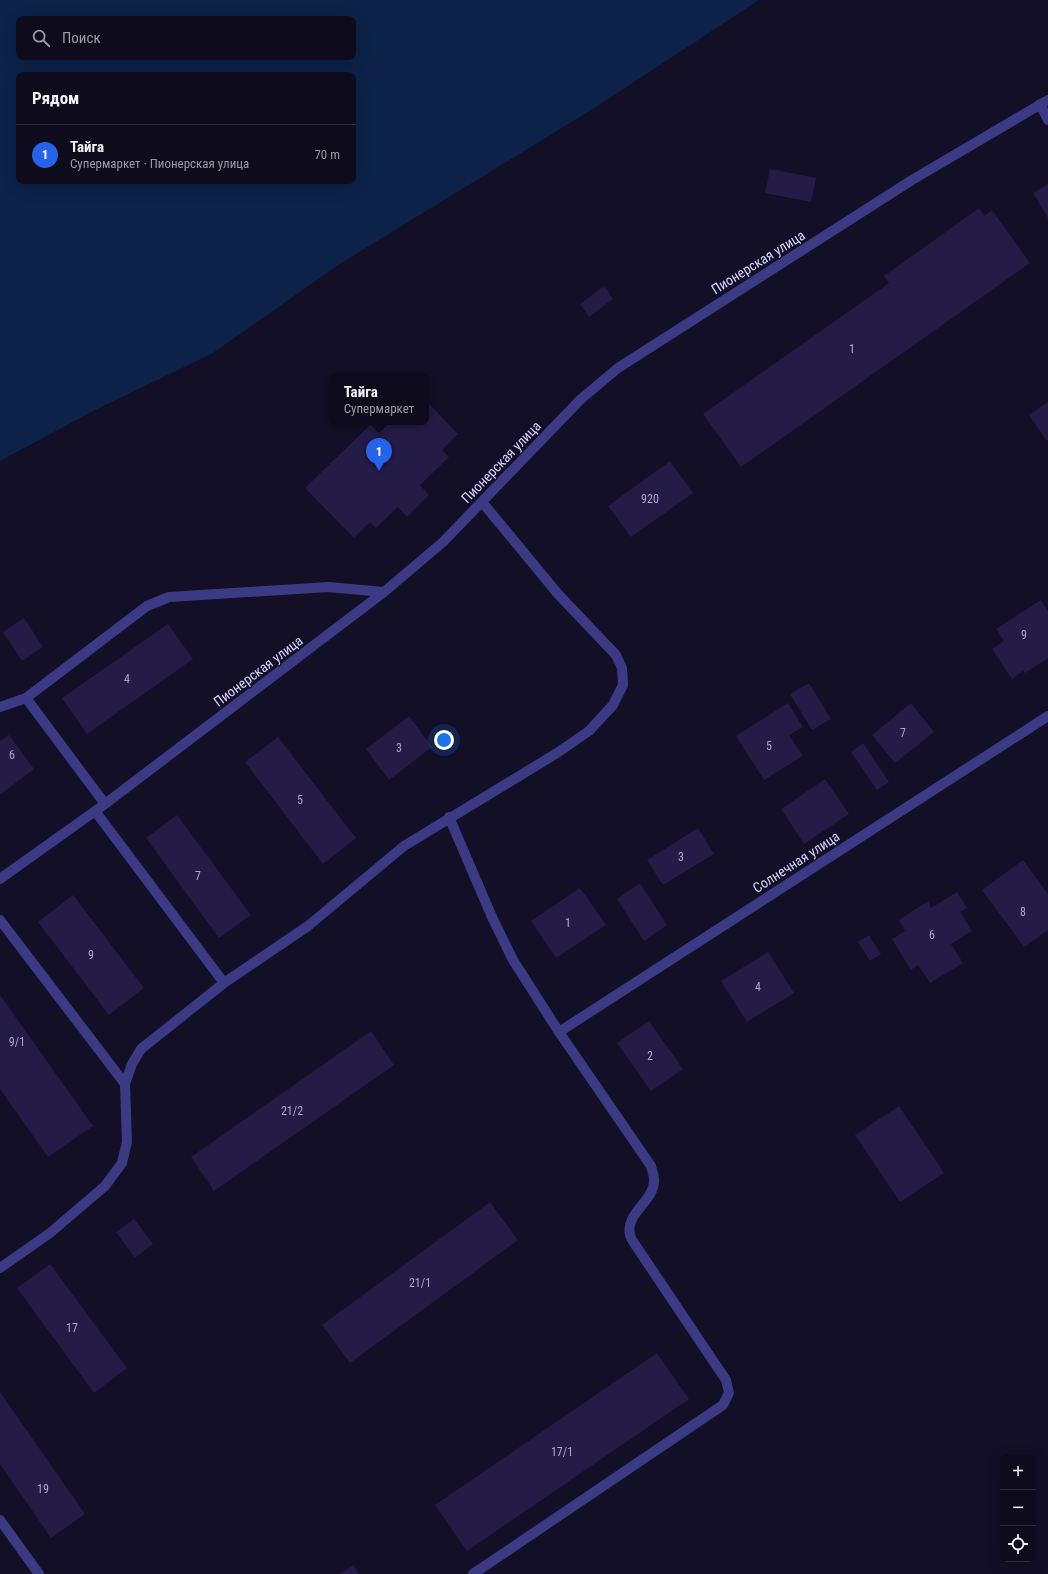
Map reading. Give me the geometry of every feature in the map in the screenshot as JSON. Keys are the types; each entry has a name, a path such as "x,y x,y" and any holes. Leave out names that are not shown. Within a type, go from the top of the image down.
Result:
{"street":[{"path":"1044,102 1048,120"},
{"name":"Пионерская улица","path":"0,879 105,804 384,592 443,542 581,399 618,368 912,180 1044,102"},
{"path":"0,1268 50,1233 105,1186 122,1163 127,1142 125,1084 132,1064 141,1049 224,983 308,926 404,846 449,817 557,753 589,731 613,706 623,685 622,668 616,655 558,594 482,502"},
{"path":"0,708 26,698 147,606 169,597 328,587 384,592"},
{"path":"26,698 105,804"},
{"name":"Солнечная улица","path":"559,1032 1048,716"},
{"path":"95,811 224,983"},
{"path":"449,817 492,917 513,960 559,1032 651,1166 654,1181 653,1187 636,1212 631,1223 630,1235 726,1380 729,1393 723,1404 473,1574"},
{"path":"0,920 125,1084"},
{"path":"0,1520 39,1574"}],"water":[{"path":"0,0 759,0 596,107 338,265 213,353 97,409 0,461"}],"building":[{"path":"770,169 816,178 811,202 765,193"},
{"path":"1048,184 1048,218 1033,193"},
{"path":"979,208 984,216 992,210 1030,263 741,467 703,414 889,283 884,276"},
{"path":"604,286 613,299 589,317 580,304"},
{"path":"1048,402 1048,440 1047,441 1029,415"},
{"path":"429,404 458,434 442,450 449,457 420,485 429,495 407,517 398,507 376,528 370,522 354,538 305,488 370,425 429,425"},
{"path":"670,461 693,493 631,537 608,506"},
{"path":"1041,600 1048,611 1048,658 1025,673 1023,671 1012,679 992,649 1004,641 996,629"},
{"path":"24,618 43,647 22,661 3,632"},
{"path":"168,624 193,659 87,734 62,698"},
{"path":"809,683 831,719 812,730 790,694"},
{"path":"788,703 803,727 789,735 803,756 764,780 736,736"},
{"path":"911,703 934,732 895,763 872,735"},
{"path":"409,716 432,747 389,780 366,749"},
{"path":"9,735 34,769 0,795 0,741"},
{"path":"278,737 356,838 323,864 245,762"},
{"path":"863,743 889,782 877,790 851,752"},
{"path":"825,779 849,814 804,844 781,809"},
{"path":"177,815 251,915 219,938 146,838"},
{"path":"698,828 714,854 663,885 647,860"},
{"path":"1023,860 1048,894 1048,930 1024,947 982,890"},
{"path":"640,883 667,925 644,941 617,899"},
{"path":"580,888 606,925 556,958 531,921"},
{"path":"957,892 967,908 960,912 972,931 951,944 963,963 930,983 918,965 911,970 892,939 905,931 899,920 928,901 931,908"},
{"path":"73,895 144,988 109,1015 38,922"},
{"path":"869,935 881,954 870,961 858,942"},
{"path":"768,952 794,993 747,1022 721,981"},
{"path":"0,995 93,1126 48,1157 0,1089"},
{"path":"649,1021 683,1069 651,1091 617,1043"},
{"path":"371,1031 394,1065 214,1191 191,1157"},
{"path":"899,1106 944,1173 900,1202 855,1135"},
{"path":"490,1202 518,1240 350,1363 322,1325"},
{"path":"134,1219 153,1244 135,1258 116,1232"},
{"path":"50,1264 127,1368 94,1393 17,1288"},
{"path":"657,1353 689,1399 467,1551 435,1505"},
{"path":"0,1392 85,1514 51,1538 0,1464"},
{"path":"353,1565 359,1574 340,1574"}],"place":[{"name":"Тайга","path":"379,471"}]}
